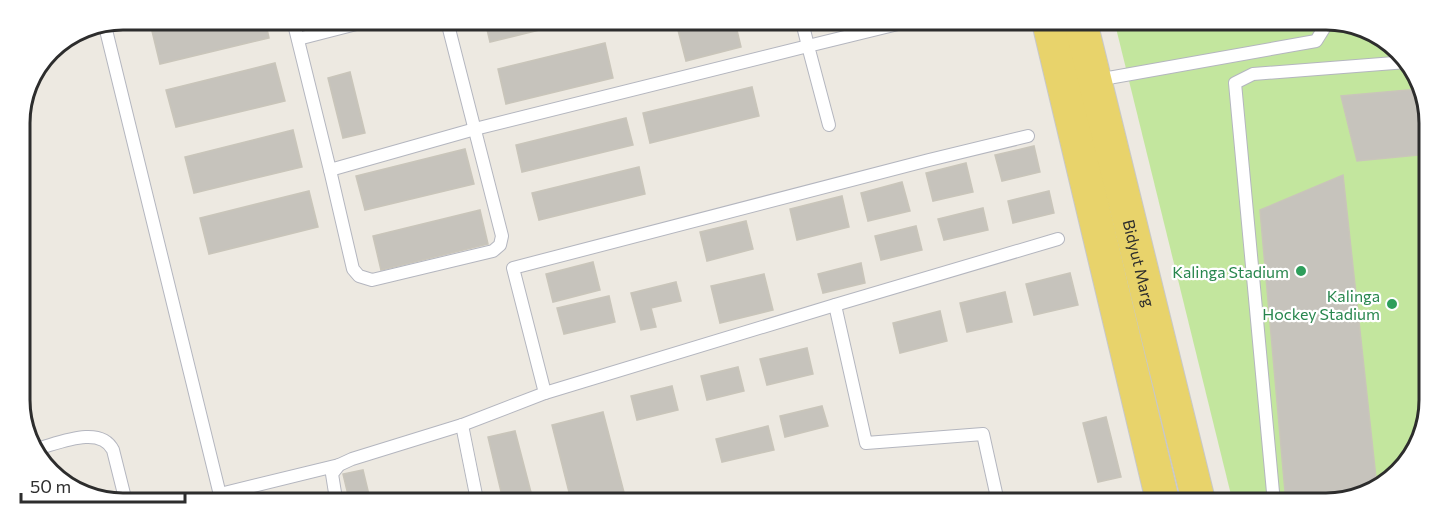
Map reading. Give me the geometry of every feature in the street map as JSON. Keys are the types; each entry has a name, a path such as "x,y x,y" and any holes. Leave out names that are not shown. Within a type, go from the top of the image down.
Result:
{"main road":[{"name":"Bidyut Marg","path":"1050,30 1161,493"},
{"name":"Bidyut Marg","path":"1082,30 1197,493"}],"lane":[{"path":"296,30 352,269 359,276 372,280 493,251 500,245 502,236 449,30"},
{"path":"298,39 333,30"},
{"path":"803,30 829,125"},
{"path":"330,170 475,129 873,30"},
{"path":"1095,80 1316,41 1323,30"},
{"path":"106,32 220,493"},
{"path":"1273,493 1235,83 1253,74 1397,63"},
{"path":"545,393 513,268 1028,136"},
{"path":"236,493 339,465 383,448 462,425 545,393 1058,239"},
{"path":"836,304 866,443 983,434 996,493"},
{"path":"462,425 476,493"},
{"path":"43,447 82,438 104,440 113,450 124,493"},
{"path":"335,493 332,474 339,465"}],"green space":[{"name":"Kalinga Stadium","path":"1116,30 1326,30 1344,32 1367,40 1387,53 1407,76 1416,99 1419,123 1419,400 1414,430 1407,447 1383,474 1373,481 1350,490 1332,493 1231,493"}],"building":[{"path":"267,30 269,38 160,64 152,31"},
{"path":"487,30 539,30 490,42"},
{"path":"678,30 737,30 741,47 686,61"},
{"path":"605,43 613,78 506,104 498,69"},
{"path":"275,63 285,101 176,127 166,90"},
{"path":"350,72 365,133 343,138 328,78"},
{"path":"752,87 759,116 650,143 643,113"},
{"path":"1413,90 1418,111 1419,155 1357,161 1341,96"},
{"path":"626,118 633,145 522,172 516,145"},
{"path":"293,130 302,167 194,193 185,157"},
{"path":"1034,146 1040,172 1002,181 995,155"},
{"path":"465,149 474,184 365,210 356,176"},
{"path":"966,163 973,192 933,201 926,173"},
{"path":"639,167 645,194 539,220 532,193"},
{"path":"1343,175 1376,479 1362,486 1332,493 1285,493 1260,210"},
{"path":"902,182 910,211 868,221 861,193"},
{"path":"309,191 318,227 209,254 200,218"},
{"path":"1049,191 1054,213 1013,223 1008,201"},
{"path":"842,196 849,227 797,240 790,209"},
{"path":"983,208 988,230 944,240 938,219"},
{"path":"480,210 488,244 381,270 373,236"},
{"path":"746,221 753,249 707,261 700,232"},
{"path":"916,226 922,250 881,260 875,236"},
{"path":"593,262 600,290 553,302 546,274"},
{"path":"861,263 865,283 823,293 818,274"},
{"path":"1070,273 1078,305 1034,315 1026,284"},
{"path":"764,274 773,310 720,323 711,286"},
{"path":"676,282 681,301 651,308 656,327 641,330 631,293"},
{"path":"1005,292 1012,322 967,332 960,303"},
{"path":"609,296 615,322 564,334 557,308"},
{"path":"940,311 947,341 900,353 893,323"},
{"path":"807,348 813,374 767,385 760,359"},
{"path":"738,367 744,391 707,400 701,376"},
{"path":"672,386 678,410 637,420 631,396"},
{"path":"822,406 828,426 785,437 780,416"},
{"path":"603,412 624,493 569,493 552,425"},
{"path":"1106,417 1121,477 1098,482 1083,423"},
{"path":"768,426 774,450 722,462 716,439"},
{"path":"515,431 531,493 501,493 488,437"},
{"path":"363,470 369,493 348,493 343,474"}],"place":[{"name":"Kalinga Stadium","path":"1301,271"},
{"name":"Kalinga Hockey Stadium","path":"1392,304"}]}
